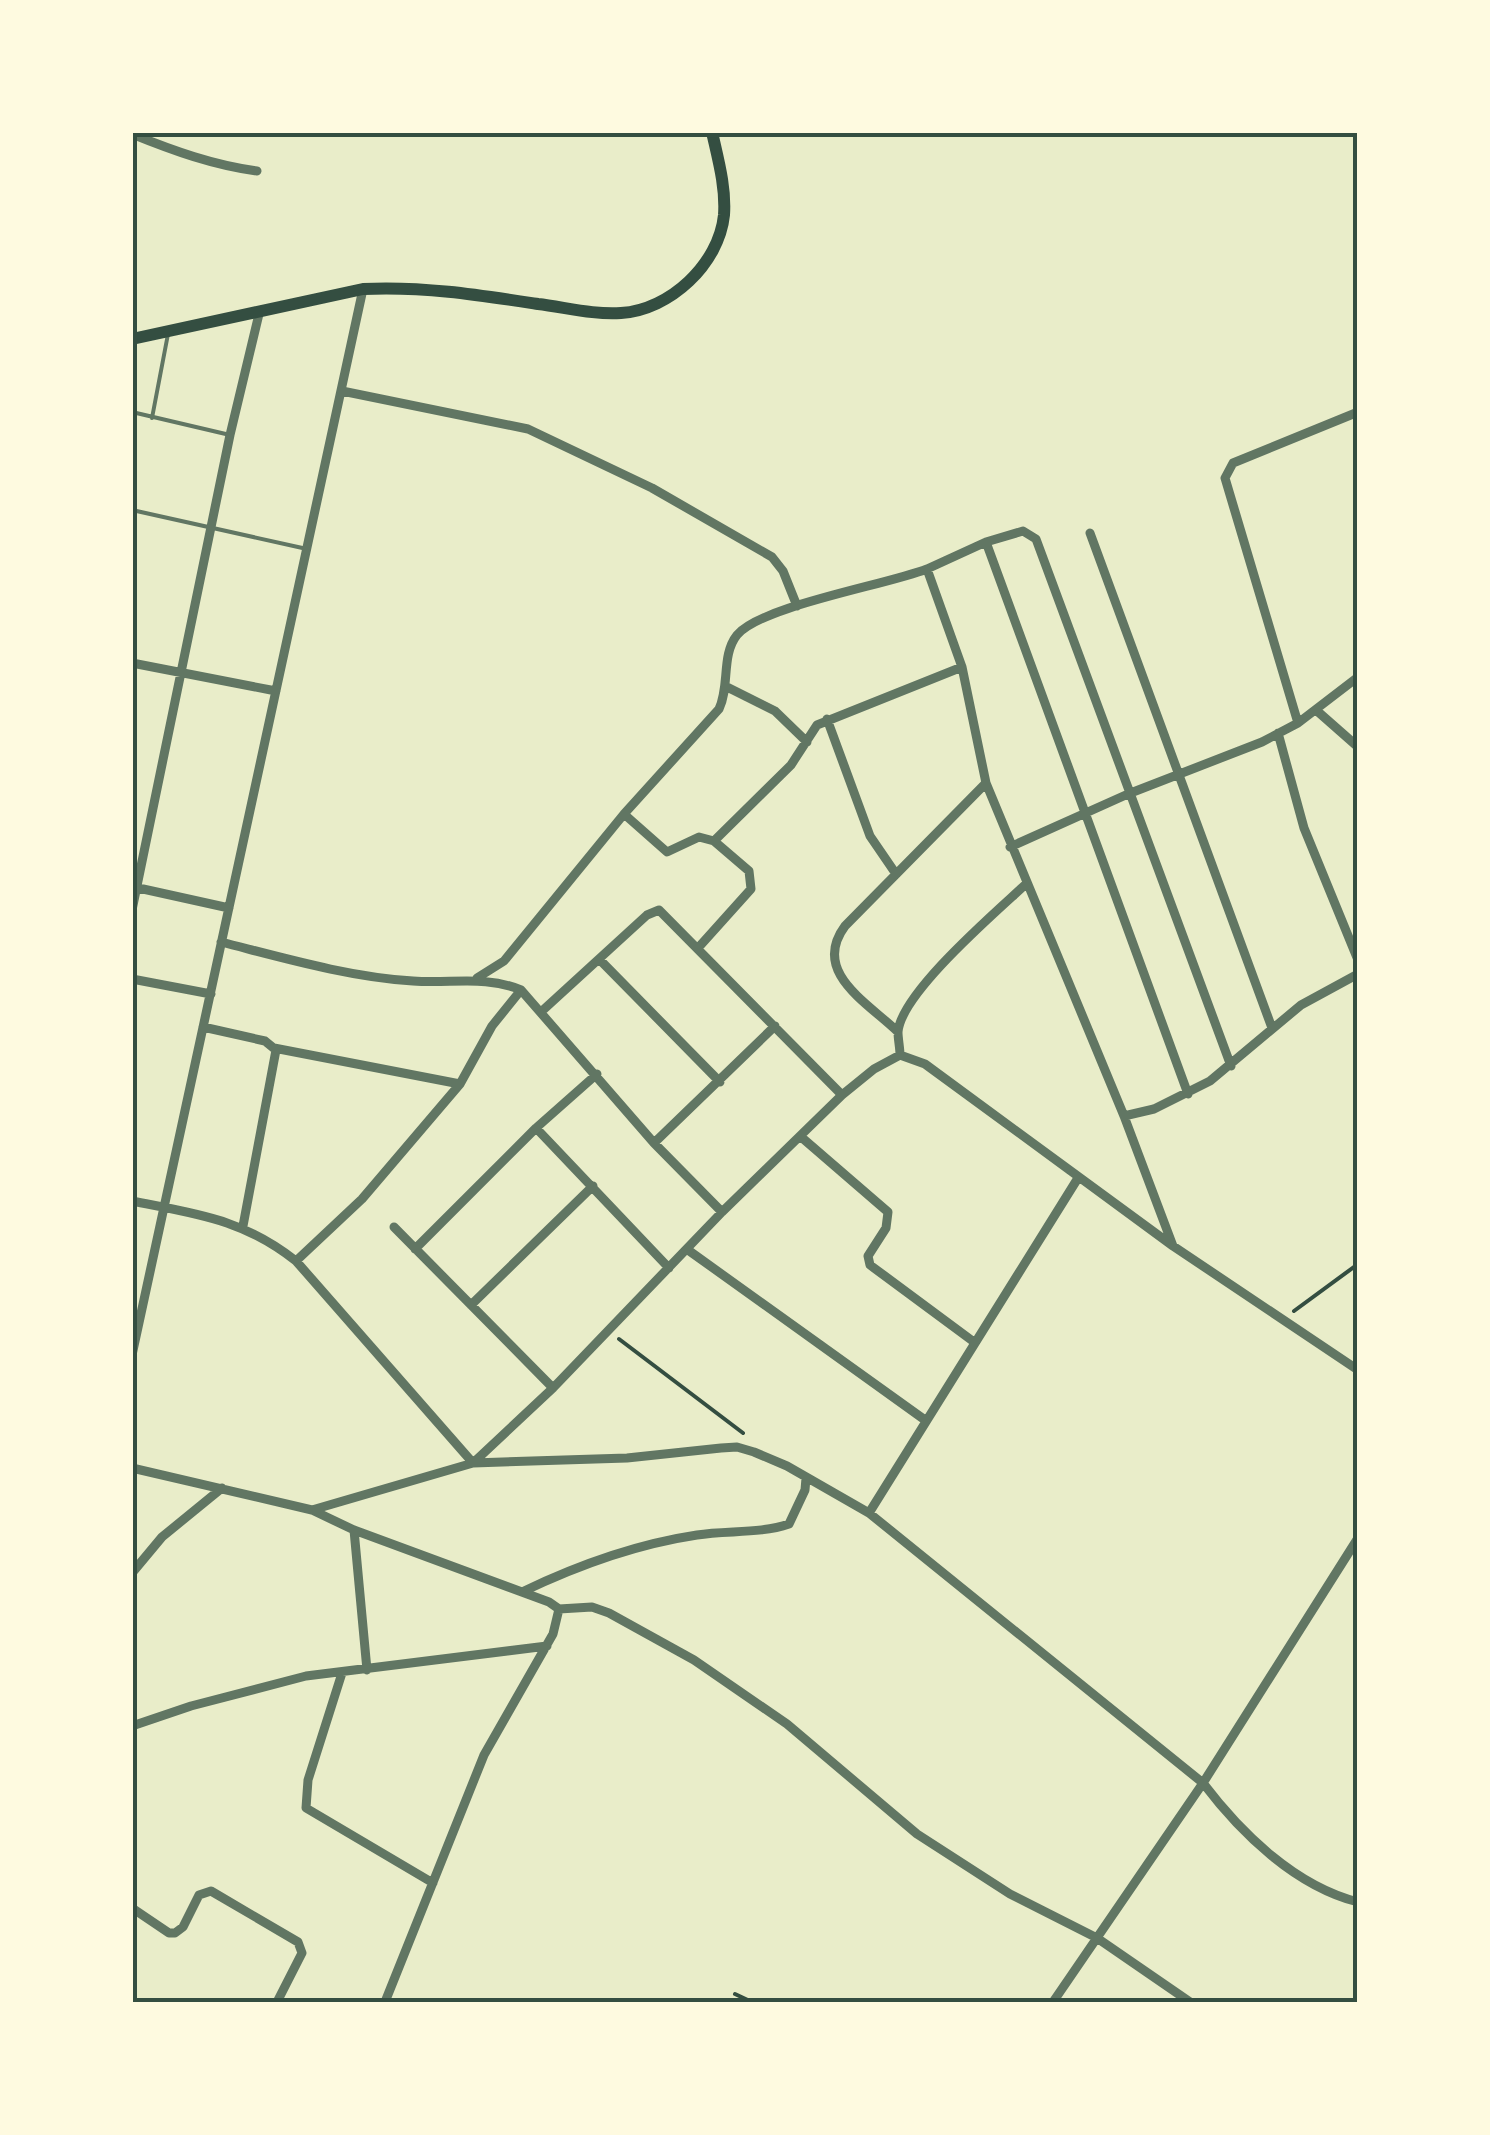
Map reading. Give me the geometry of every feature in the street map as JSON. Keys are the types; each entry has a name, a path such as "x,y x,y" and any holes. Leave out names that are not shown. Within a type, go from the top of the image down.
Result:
{"main road":[{"path":"132,339 363,289 456,292 619,314 657,303 685,284 716,244 724,218 724,191 712,132"}],"street":[{"path":"132,134 180,154 257,171"},
{"path":"133,1352 363,289"},
{"path":"132,910 230,435 259,314"},
{"path":"342,391 504,423 548,437 652,488 772,557 798,606"},
{"path":"1298,723 1225,478 1233,463 1358,412"},
{"path":"472,980 504,961 624,814 719,709 727,688 728,654 739,632 798,606 927,570 986,542 1023,531 1036,539 1231,1066"},
{"path":"1090,532 1272,1028"},
{"path":"986,542 1188,1094"},
{"path":"927,570 962,667 986,784 1124,1116 1173,1246"},
{"path":"132,663 276,692"},
{"path":"714,841 791,765 826,719 962,667"},
{"path":"1010,847 1278,734 1358,677"},
{"path":"727,688 755,698 808,742"},
{"path":"1316,710 1358,747"},
{"path":"826,719 870,836 896,874"},
{"path":"1278,734 1304,828 1358,960"},
{"path":"898,1032 837,974 832,951 845,926 986,784"},
{"path":"624,814 667,852 692,838 714,841 749,871 752,883 744,898 698,948"},
{"path":"900,1055 898,1032 918,992 1026,884"},
{"path":"135,888 229,908"},
{"path":"542,1011 655,909 664,912 842,1095"},
{"path":"222,942 413,982 472,980 509,984 521,990 654,1143 722,1212"},
{"path":"599,958 720,1082"},
{"path":"1124,1116 1154,1109 1188,1094 1231,1066 1314,995 1358,974"},
{"path":"132,979 211,994"},
{"path":"296,1261 362,1199 460,1084 492,1026 521,990"},
{"path":"654,1143 775,1026"},
{"path":"204,1027 264,1041 274,1048 460,1084"},
{"path":"242,1226 276,1055 274,1048"},
{"path":"473,1463 553,1388 722,1212 842,1095 874,1069 900,1055 925,1064 1173,1246 1358,1370"},
{"path":"415,1249 596,1074"},
{"path":"536,1128 669,1268"},
{"path":"800,1136 888,1212 886,1228 868,1256 870,1265 974,1342"},
{"path":"870,1513 1078,1178"},
{"path":"471,1305 593,1186"},
{"path":"132,1201 242,1226 272,1241 296,1261 473,1463"},
{"path":"394,1227 553,1388"},
{"path":"688,1250 925,1420"},
{"path":"312,1510 473,1463 627,1458 738,1448 787,1466 870,1513 1204,1783 1226,1812 1272,1854 1320,1886 1358,1902"},
{"path":"132,1468 312,1510 354,1530 550,1602 559,1609 592,1607 609,1613 694,1660 787,1724 917,1834 1010,1894 1097,1938 1190,2002"},
{"path":"522,1592 554,1577 656,1544 726,1531 771,1530 789,1524 805,1490 806,1478"},
{"path":"132,1573 162,1538 222,1488"},
{"path":"354,1530 367,1670"},
{"path":"1053,2002 1204,1783 1358,1538"},
{"path":"389,2001 484,1756 547,1646 557,1626 559,1609"},
{"path":"132,1726 244,1690 306,1676 547,1646"},
{"path":"342,1673 308,1780 306,1808 433,1883"},
{"path":"132,1908 160,1928 176,1933 199,1895 211,1891 298,1942 302,1953 276,2002"}],"lane":[{"path":"152,418 168,332"},
{"path":"132,412 230,435"},
{"path":"132,510 307,549"}],"path":[{"path":"1282,1320 1358,1264"},
{"path":"608,1330 757,1443"},
{"path":"735,1994 752,2002"}]}
